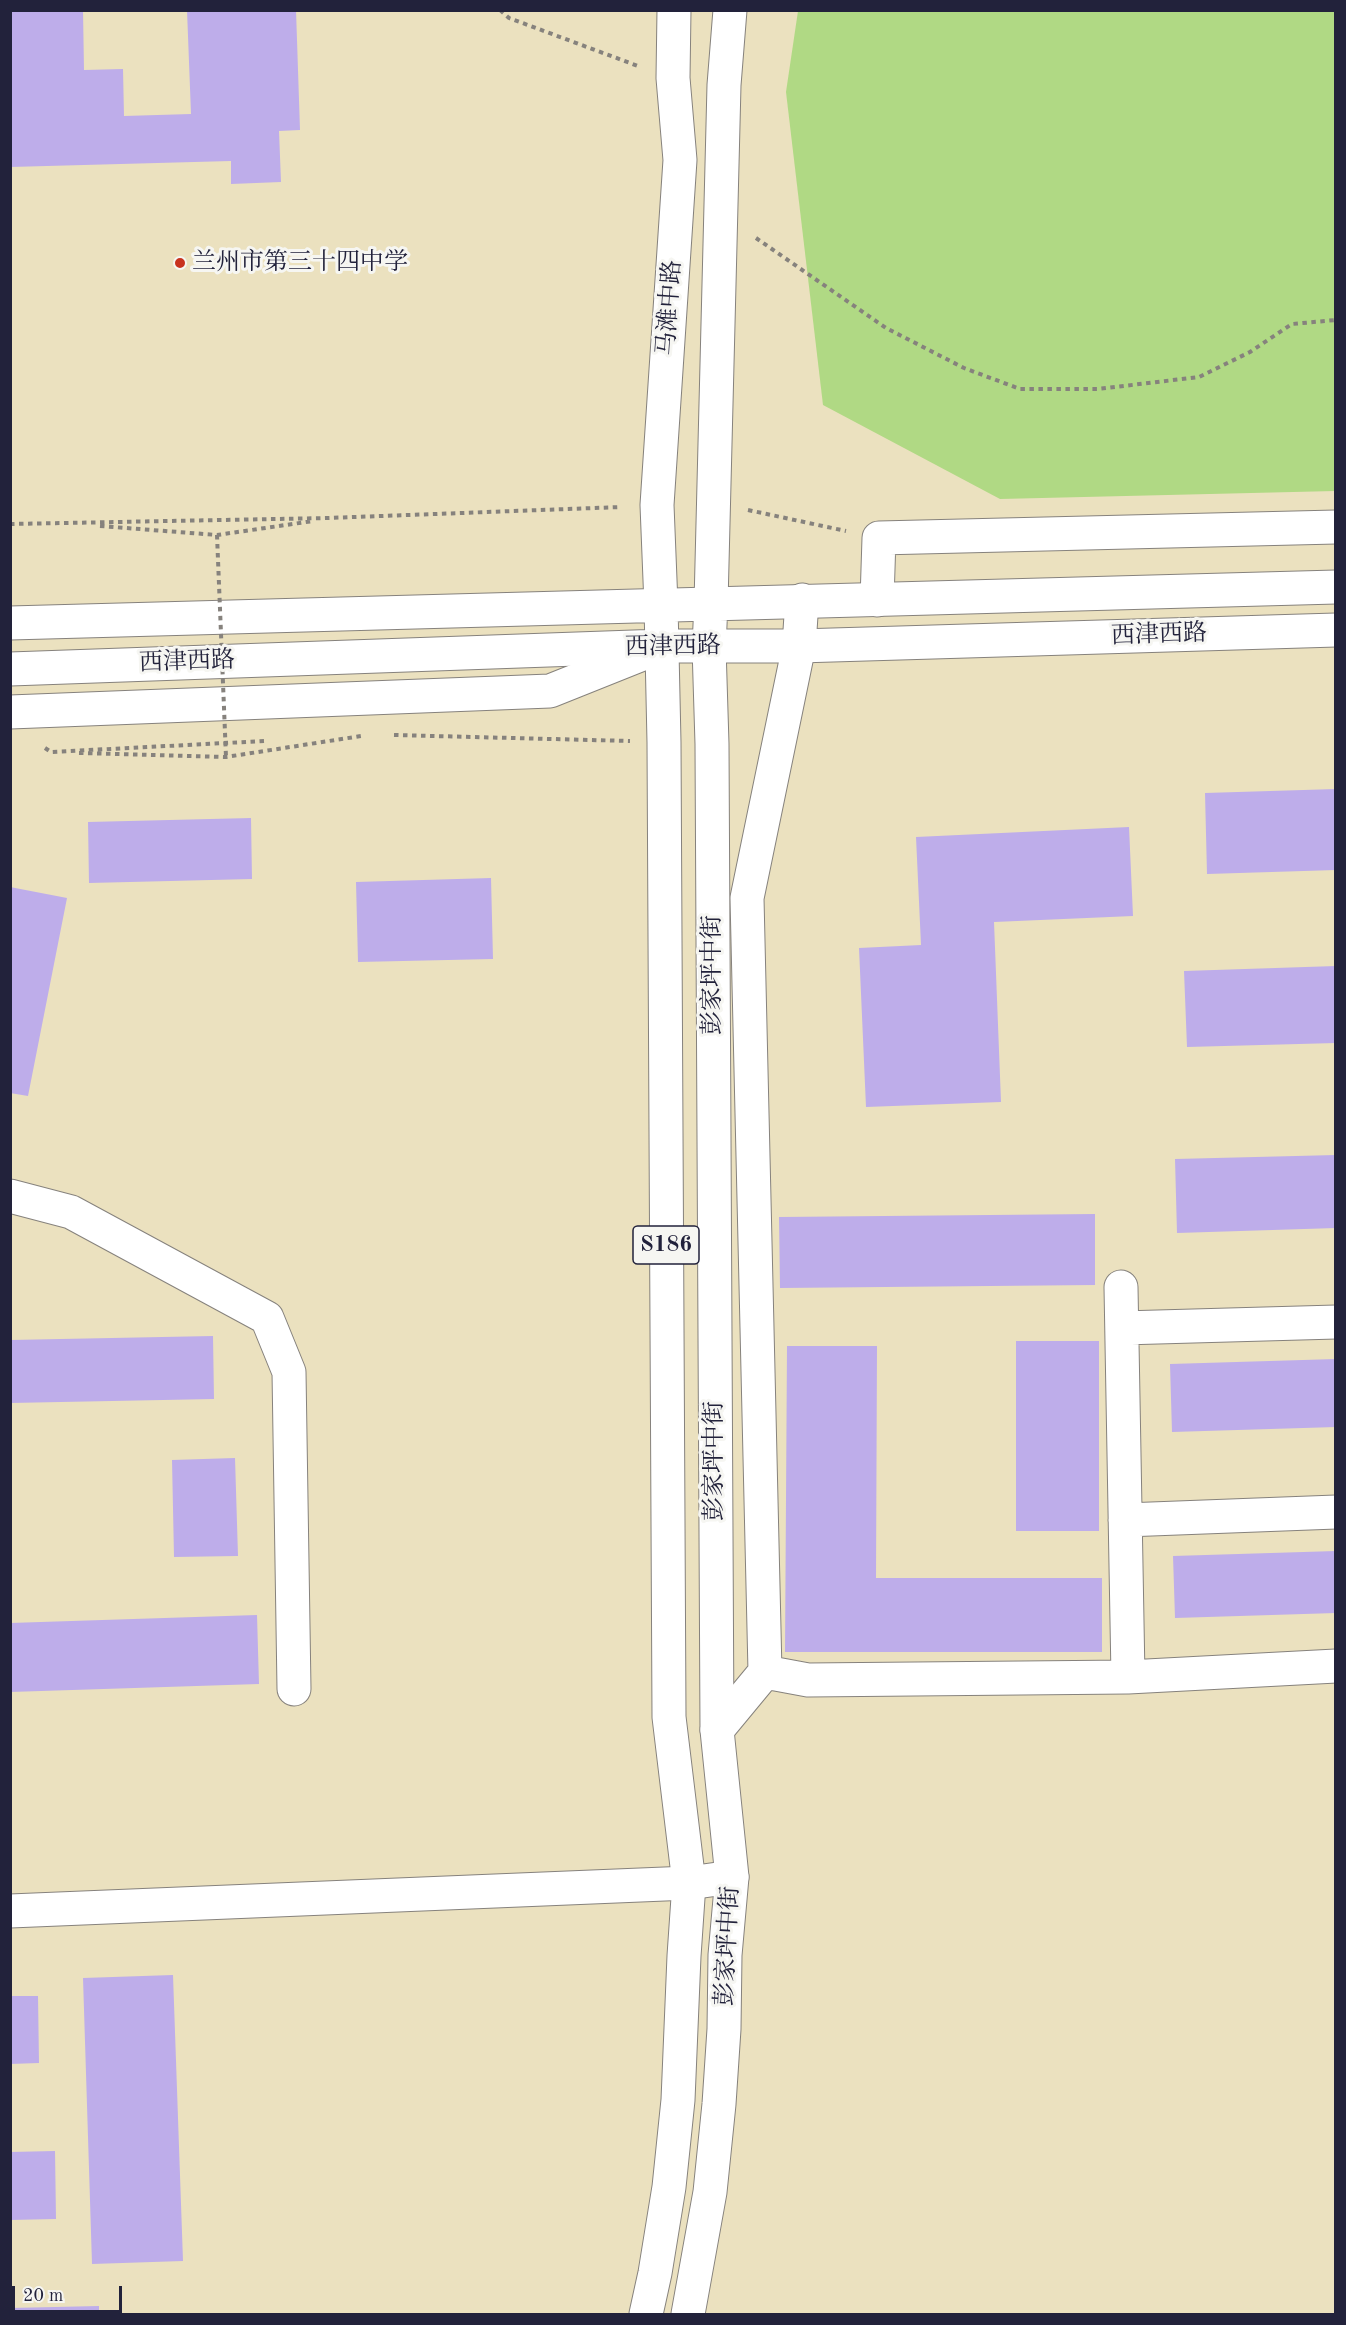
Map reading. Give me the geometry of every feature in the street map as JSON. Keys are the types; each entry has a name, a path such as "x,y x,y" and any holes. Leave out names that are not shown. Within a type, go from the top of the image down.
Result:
{"main road":[{"name":"马滩中路","path":"661,605 657,506 680,160 673,78 674,10"},
{"name":"马滩中路","path":"711,603 724,85 730,10"},
{"path":"877,600 879,538 1335,526"},
{"name":"西津西路","path":"10,623 1335,587"},
{"path":"717,1730 765,1672 747,898 800,646 802,600"},
{"name":"彭家坪中街","path":"687,2314 710,2192 720,2104 725,1955 732,1877 717,1730 712,744 709,647 711,603"},
{"name":"彭家坪中街","path":"646,2314 669,2187 678,2100 689,1883 669,1717 664,741 661,605"},
{"name":"西津西路","path":"10,669 662,646 800,646 1335,630"},
{"path":"10,712 550,691 662,646"},
{"path":"10,1196 71,1212 267,1318 289,1372 294,1689"},
{"path":"1122,1287 1128,1677"},
{"path":"1122,1328 1335,1322"},
{"path":"1125,1520 1335,1512"},
{"path":"765,1672 808,1680 1128,1677 1335,1666"},
{"path":"10,1911 689,1883 732,1877"}],"path":[{"path":"500,10 509,18 673,78"},
{"path":"720,214 886,328 964,368 1020,389 1098,389 1198,377 1250,352 1292,324 1335,320"},
{"path":"712,502 879,538"},
{"path":"10,524 328,518 657,506"},
{"path":"78,524 217,535 328,518"},
{"path":"217,535 226,757"},
{"path":"43,746 51,752 226,757 371,735 312,738"},
{"path":"382,735 664,741"},
{"path":"51,752 264,741"}],"green space":[{"path":"798,11 1335,11 1335,491 1000,499 823,405 786,92"}],"building":[{"path":"10,10 83,10 84,70 123,69 124,116 191,114 187,10 296,10 300,130 279,131 281,182 231,184 231,161 10,167"},
{"path":"1336,789 1336,870 1207,874 1205,793"},
{"path":"251,818 252,879 89,883 88,822"},
{"path":"1129,827 1133,916 994,922 1001,1102 866,1107 859,948 921,945 916,837"},
{"path":"491,878 493,959 358,962 356,882"},
{"path":"10,887 67,898 28,1096 10,1093"},
{"path":"1336,966 1336,1043 1187,1047 1184,971"},
{"path":"1336,1155 1336,1228 1177,1233 1175,1159"},
{"path":"1095,1214 1095,1285 780,1288 779,1217"},
{"path":"213,1336 214,1399 10,1403 10,1340"},
{"path":"1016,1341 1099,1341 1099,1531 1016,1531"},
{"path":"787,1346 877,1346 876,1578 1102,1578 1102,1652 785,1652"},
{"path":"1336,1359 1336,1427 1172,1432 1170,1364"},
{"path":"235,1458 238,1556 174,1557 172,1460"},
{"path":"1336,1551 1336,1613 1175,1618 1173,1556"},
{"path":"257,1615 259,1684 10,1692 10,1623"},
{"path":"173,1975 183,2261 92,2264 83,1978"},
{"path":"10,1996 38,1996 39,2063 10,2064"},
{"path":"55,2151 56,2219 10,2220 10,2152"},
{"path":"99,2306 99,2314 10,2314 10,2308"}],"place":[{"name":"兰州市第三十四中学","path":"180,263"}]}
